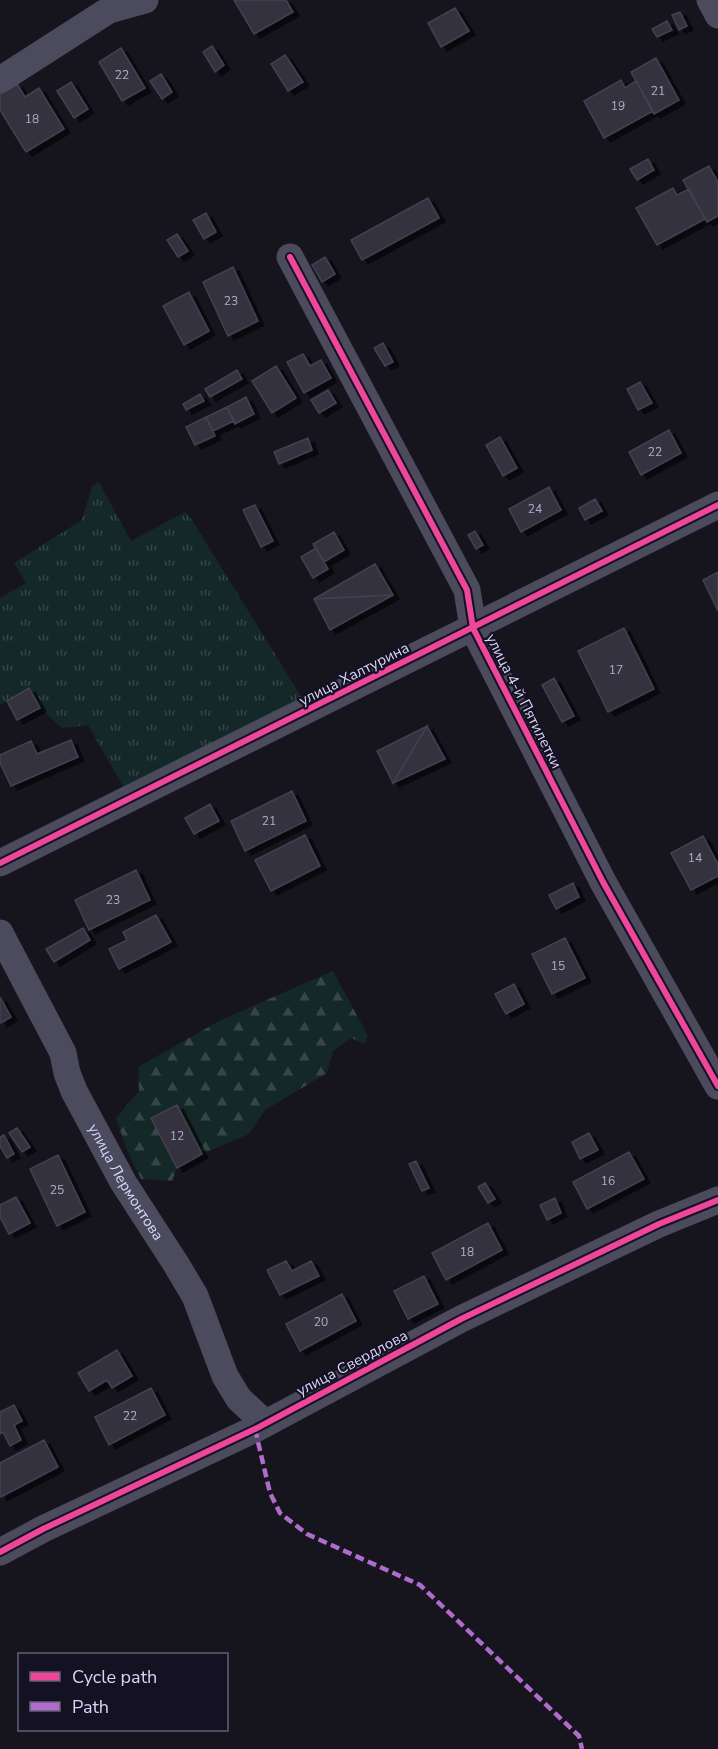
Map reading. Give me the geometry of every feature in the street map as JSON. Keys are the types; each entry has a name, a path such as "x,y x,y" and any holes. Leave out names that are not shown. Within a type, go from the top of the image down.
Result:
{"street":[{"path":"0,80 108,10 145,0"},
{"path":"711,0 718,15"},
{"name":"улица 4-й Пятилетки","path":"290,257 467,590 473,628 603,882 718,1086"},
{"name":"улица Халтурина","path":"0,863 718,506"},
{"name":"улица Лермонтова","path":"0,933 63,1053 67,1073 79,1101 123,1182 195,1296 225,1376 239,1399 265,1423"},
{"name":"улица Свердлова","path":"0,1552 43,1529 265,1423 461,1318 659,1224 718,1200"}],"green space":[{"path":"99,482 131,541 185,512 302,698 124,788 88,725 62,728 40,708 29,688 0,705 0,598 26,583 14,563 82,520 92,486"},
{"path":"333,971 368,1036 364,1044 351,1038 333,1051 327,1073 265,1110 249,1134 202,1154 177,1105 177,1168 172,1181 141,1179 126,1148 116,1118 139,1091 138,1067 221,1020"}],"building":[{"path":"234,0 286,0 293,12 254,34"},
{"path":"455,8 469,31 441,47 428,23"},
{"path":"680,12 687,26 679,30 672,15"},
{"path":"667,21 672,30 657,37 652,29"},
{"path":"212,46 224,65 215,72 203,52"},
{"path":"121,48 145,88 122,101 99,62"},
{"path":"285,55 303,82 288,91 271,64"},
{"path":"656,58 679,100 654,114 631,72"},
{"path":"161,74 172,92 162,99 150,81"},
{"path":"621,80 625,88 636,81 653,111 604,138 584,101"},
{"path":"71,82 88,109 74,118 57,91"},
{"path":"17,84 25,97 39,88 64,129 26,152 0,110 0,94"},
{"path":"648,159 654,170 637,180 630,169"},
{"path":"709,166 718,182 718,216 707,222 683,180"},
{"path":"673,188 677,195 689,189 705,219 657,245 636,208"},
{"path":"428,198 439,218 362,260 351,240"},
{"path":"206,213 216,232 204,239 193,220"},
{"path":"177,234 188,251 178,257 167,240"},
{"path":"325,257 335,274 322,282 312,265"},
{"path":"233,267 258,321 228,336 203,282"},
{"path":"189,292 209,331 184,345 163,306"},
{"path":"383,343 393,362 385,366 374,348"},
{"path":"303,354 310,366 321,360 331,378 304,393 287,362"},
{"path":"276,366 296,398 272,413 252,381"},
{"path":"237,370 242,379 210,397 205,389"},
{"path":"640,382 652,403 638,410 627,389"},
{"path":"328,390 336,403 319,413 311,400"},
{"path":"200,394 204,401 186,410 183,404"},
{"path":"246,397 254,414 235,424 227,407"},
{"path":"227,407 234,421 213,431 206,417"},
{"path":"206,417 215,436 195,445 186,427"},
{"path":"669,430 681,453 641,475 629,452"},
{"path":"500,437 517,468 503,476 486,445"},
{"path":"308,438 312,450 279,464 274,452"},
{"path":"549,487 561,510 521,532 509,509"},
{"path":"595,499 602,511 585,520 579,508"},
{"path":"255,505 273,541 261,547 243,510"},
{"path":"475,531 483,545 476,549 468,535"},
{"path":"334,532 344,550 324,562 313,544"},
{"path":"316,548 328,569 313,578 301,557"},
{"path":"375,564 393,595 314,599"},
{"path":"718,572 718,611 703,580"},
{"path":"393,595 330,630 314,599"},
{"path":"624,628 654,689 608,712 578,651"},
{"path":"554,678 574,716 562,722 542,685"},
{"path":"29,688 40,708 17,720 7,701"},
{"path":"427,726 393,783 377,751"},
{"path":"427,726 445,759 393,783"},
{"path":"71,740 78,757 11,786 0,763 0,755 31,741 37,754"},
{"path":"292,791 306,821 245,851 231,821"},
{"path":"210,804 219,821 194,834 185,818"},
{"path":"305,835 320,866 271,891 255,860"},
{"path":"703,836 718,864 718,876 691,890 671,853"},
{"path":"136,870 150,900 89,930 75,900"},
{"path":"573,883 579,897 556,909 549,895"},
{"path":"156,915 171,942 119,969 109,949 127,940 123,932"},
{"path":"83,928 90,940 54,962 46,949"},
{"path":"565,938 585,978 552,994 532,954"},
{"path":"514,984 524,1004 506,1014 495,994"},
{"path":"0,997 11,1017 1,1023 0,1021"},
{"path":"177,1105 202,1154 177,1168 151,1118"},
{"path":"17,1128 30,1147 22,1152 9,1133"},
{"path":"589,1133 598,1150 580,1159 572,1142"},
{"path":"4,1135 14,1154 7,1158 0,1146 0,1137"},
{"path":"629,1152 644,1179 587,1209 573,1182"},
{"path":"58,1155 85,1212 57,1226 30,1169"},
{"path":"416,1161 429,1188 422,1191 409,1164"},
{"path":"485,1183 495,1199 488,1203 478,1187"},
{"path":"16,1197 30,1223 9,1234 0,1217 0,1205"},
{"path":"555,1198 561,1213 547,1220 540,1205"},
{"path":"488,1223 502,1250 446,1280 432,1253"},
{"path":"286,1261 292,1271 311,1261 319,1276 280,1295 267,1270"},
{"path":"424,1276 438,1304 408,1319 394,1291"},
{"path":"342,1294 356,1321 300,1351 286,1324"},
{"path":"117,1350 132,1376 112,1388 107,1380 89,1391 78,1373"},
{"path":"151,1388 165,1415 109,1445 95,1417"},
{"path":"14,1405 22,1421 14,1425 21,1440 10,1446 3,1432 0,1434 0,1412"},
{"path":"44,1440 58,1467 1,1497 0,1463"}],"marked path":[{"path":"255,1429 270,1493 280,1513 307,1534 420,1585 579,1736 582,1749"}],"cycle path":[{"path":"290,257 467,590 473,628 603,882 718,1086"},
{"path":"0,863 718,505"},
{"path":"0,1552 43,1529 255,1429 461,1319 659,1224 718,1200"}]}
